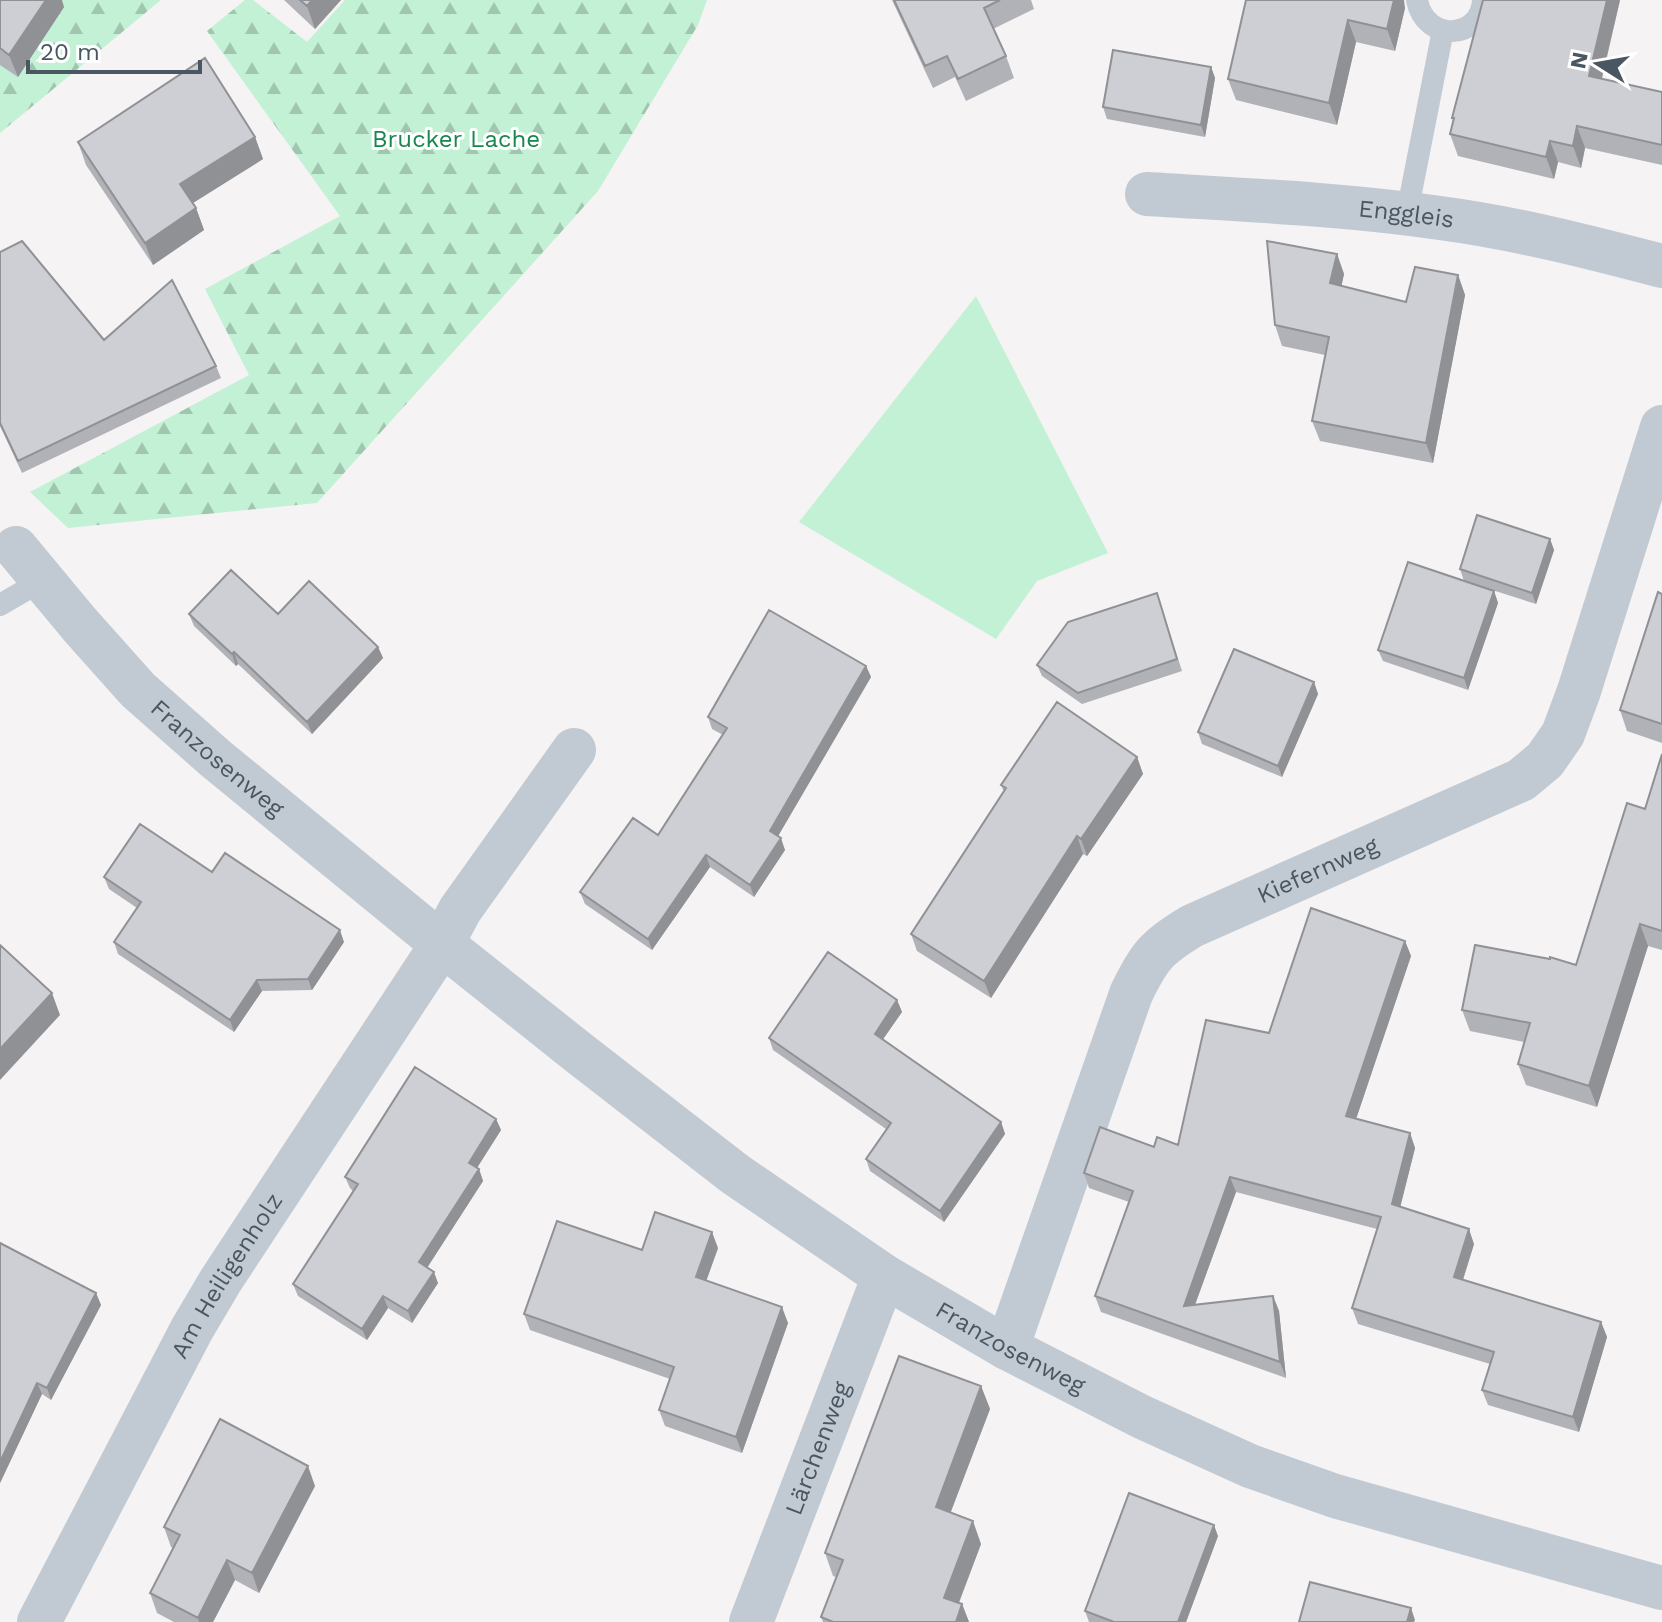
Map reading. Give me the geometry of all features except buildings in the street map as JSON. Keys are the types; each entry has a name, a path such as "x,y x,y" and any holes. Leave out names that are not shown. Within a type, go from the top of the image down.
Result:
{"street":[{"name":"Enggleis","path":"1147,194 1445,218 1561,239 1662,266"},
{"name":"Kiefernweg","path":"1007,1348 1131,994 1145,965 1165,942 1192,926 1521,780 1545,760 1563,734 1579,691 1662,427"},
{"name":"Franzosenweg","path":"30,564 138,690 215,758 442,944 735,1174 884,1276 1007,1348 1142,1417 1250,1466 1335,1496 1662,1588"},
{"path":"442,944 460,910 574,750"},
{"name":"Am Heiligenholz","path":"39,1622 206,1305 442,944"},
{"name":"Lärchenweg","path":"751,1622 884,1276"}],"lane":[{"path":"1417,0 1420,14 1427,23 1449,32 1471,24 1479,16 1483,0"},
{"path":"1407,213 1443,30"},
{"path":"0,605 30,564"}],"green space":[{"path":"0,0 161,0 0,133"},
{"name":"Brucker Lache","path":"245,0 253,0 307,42 345,0 707,0 698,25 598,191 317,503 68,528 30,492 249,375 205,289 340,216 207,31"},
{"path":"976,296 1108,553 1037,581 996,639 799,522"}]}
